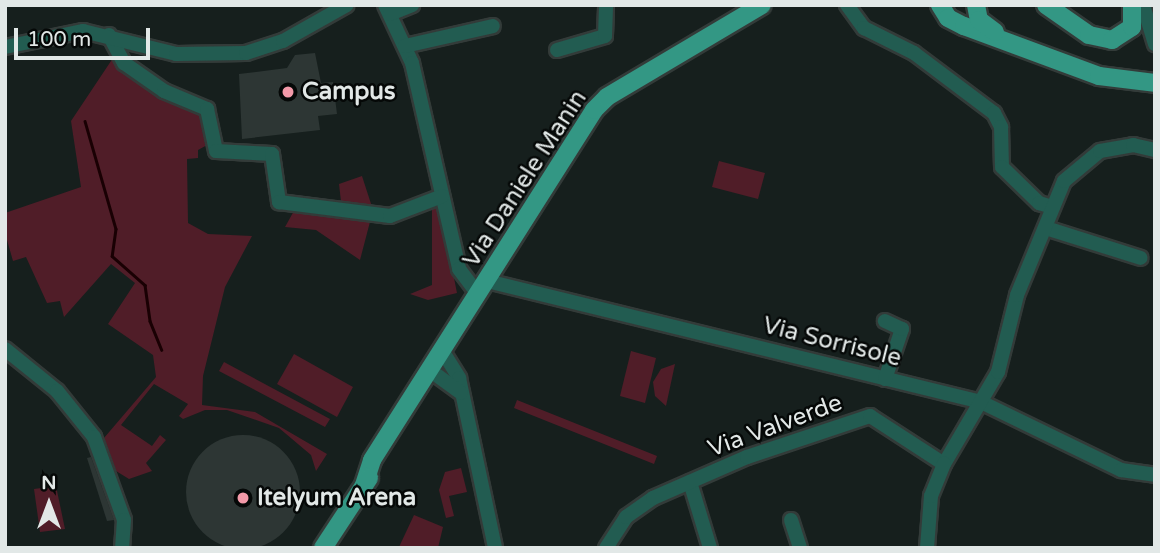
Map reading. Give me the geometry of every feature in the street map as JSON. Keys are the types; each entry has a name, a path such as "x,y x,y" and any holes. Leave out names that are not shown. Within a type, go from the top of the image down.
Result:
{"main road":[{"name":"Via Daniele Manin","path":"323,548 364,485 366,470 600,104 762,5"},
{"path":"940,5 954,20 1099,76 1155,83"},
{"path":"954,20 966,19 976,5"},
{"path":"976,5 983,25 1003,38"},
{"path":"1046,5 1089,36 1112,40 1132,27 1132,5"}],"street":[{"path":"5,47 68,33 109,34 176,54 246,53 283,41 347,5"},
{"path":"412,5 387,10 405,46 459,269 483,287"},
{"path":"557,50 605,36 606,5"},
{"path":"847,5 864,28 914,53 994,113 1001,127 1002,167 1039,203 1052,207"},
{"path":"1143,5 1155,44"},
{"path":"405,46 493,26"},
{"path":"109,34 124,63 164,91 207,109 216,151 272,154 279,202 390,216 442,196"},
{"path":"928,548 931,496 944,464 1004,357 1017,295 1049,229 1052,207 1064,181 1100,151 1133,145 1155,150"},
{"path":"1049,229 1141,258"},
{"name":"Via Sorrisole","path":"483,287 981,402 1121,470 1155,475"},
{"path":"885,379 902,330 886,321"},
{"path":"5,349 57,391 94,437 124,520 122,548"},
{"path":"443,352 457,371 495,548"},
{"path":"431,371 462,394"},
{"name":"Via Valverde","path":"606,548 639,507 690,482 870,416 944,464"},
{"path":"690,482 710,548"},
{"path":"791,520 800,548"}],"shaded area":[{"path":"113,58 203,112 209,144 198,150 198,158 187,159 188,223 208,234 252,236 225,287 203,376 202,405 255,412 327,454 316,471 311,455 279,428 227,410 205,410 183,419 179,416 188,404 154,384 121,425 152,446 160,435 166,440 146,463 152,471 129,479 116,471 104,438 156,377 153,355 108,324 135,283 111,264 64,317 60,301 47,303 26,257 13,261 5,233 5,213 81,187 71,121"},
{"path":"719,161 765,173 758,199 712,187"},
{"path":"362,176 373,210 342,210 339,184"},
{"path":"439,202 457,293 428,300 410,294 432,285 432,203"},
{"path":"295,209 371,218 360,260 316,230 285,227"},
{"path":"631,351 656,358 645,403 620,396"},
{"path":"294,354 353,387 337,417 277,384"},
{"path":"224,362 330,419 325,427 219,371"},
{"path":"675,364 666,406 655,396 653,382 661,369"},
{"path":"517,400 657,456 654,464 514,408"},
{"path":"461,468 467,492 449,496 454,516 446,518 439,490 445,472"},
{"path":"56,486 65,529 40,532 34,489"},
{"path":"414,515 443,527 438,548 399,547"}],"building":[{"name":"Campus","path":"315,53 321,83 333,82 337,114 318,116 320,130 242,139 239,74 287,68 295,55"},
{"name":"Itelyum Arena","path":"243,435 265,439 284,451 296,470 300,492 296,514 284,533 265,545 243,549 221,545 202,533 190,514 186,492 190,470 202,451 221,439"},
{"path":"91,457 114,520 107,521 87,458"}],"waterway":[{"path":"85,121 116,229 112,256 145,285 150,321 162,350"}],"place":[{"name":"Campus","path":"288,92"},
{"name":"Itelyum Arena","path":"243,498"}]}
